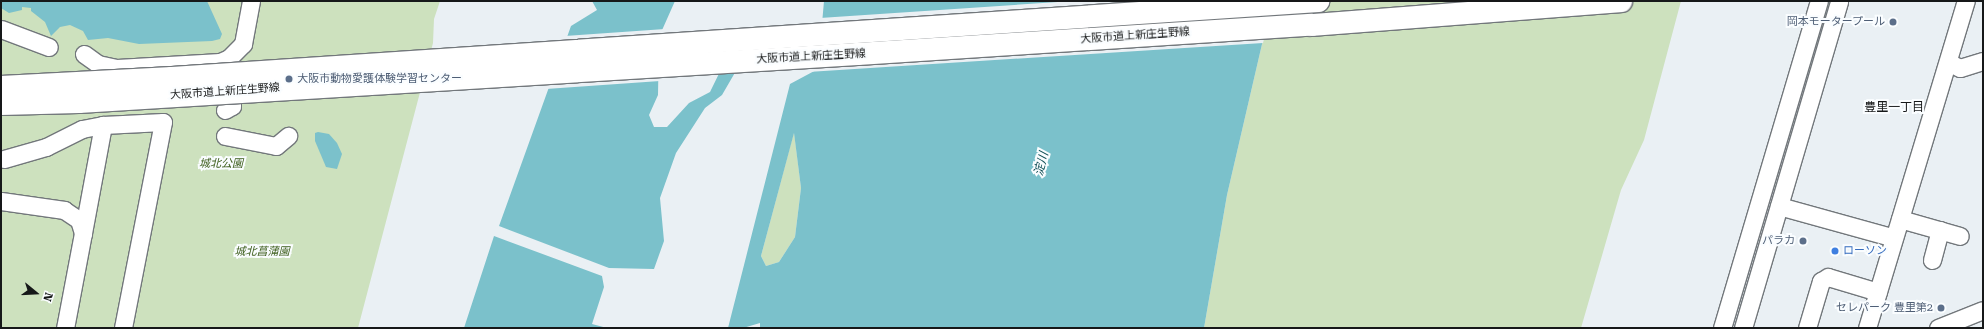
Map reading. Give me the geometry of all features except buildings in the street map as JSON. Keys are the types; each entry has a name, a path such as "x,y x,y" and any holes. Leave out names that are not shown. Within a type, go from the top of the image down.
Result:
{"main road":[{"name":"大阪市道上新庄生野線","path":"1,87 164,79 1318,1"},
{"name":"大阪市道上新庄生野線","path":"1,104 79,102 890,52 1312,25 1621,1"}],"street":[{"path":"84,54 98,64 117,68 220,62 229,58 243,44 251,1"},
{"path":"1722,328 1819,1"},
{"path":"1743,328 1839,1"},
{"path":"1867,328 1966,1"},
{"path":"1,29 49,47"},
{"path":"225,110 232,106 229,58"},
{"path":"1948,62 1960,68 1983,62"},
{"path":"2,158 46,147 82,129 103,125 165,122 122,328"},
{"path":"65,328 103,125"},
{"path":"225,136 276,146 288,136"},
{"path":"1,201 64,210 79,220 83,233"},
{"path":"1779,206 1894,238"},
{"path":"1900,219 1960,236"},
{"path":"1932,260 1940,230"},
{"path":"1807,328 1821,281 1828,277 1878,292"},
{"path":"1938,328 1983,310"}],"green space":[{"name":"城北公園","path":"1,1 440,1 434,19 433,43 358,328 1,328"},
{"path":"1272,1 1681,1 1644,140 1621,190 1581,328 1204,328 1227,195"},
{"path":"794,132 801,188 795,237 779,262 766,266 761,256"}],"water":[{"path":"1,1 207,1 222,34 220,39 212,41 139,44 108,38 88,40 83,31 70,25 60,27 51,36 45,22 31,11 31,8 22,7 22,10 9,13 1,8"},
{"path":"592,1 675,1 659,37 658,95 649,115 654,127 667,127 689,103 710,92 733,45 751,45 722,95 705,108 676,153 660,198 664,241 654,269 609,268 499,226 571,26 597,10"},
{"name":"淀川","path":"824,1 1272,1 1227,195 1204,328 760,328 760,323 743,328 728,328 790,84 818,69","holes":["794,133 801,188 795,237 779,262 766,266 761,256"]},
{"path":"318,132 329,134 337,143 342,154 337,169 326,167 315,141 315,133"},
{"path":"494,236 602,276 604,287 592,324 607,328 464,328"}],"pier":[{"path":"1073,1 1274,1 1263,43 808,72 816,68 820,18"},
{"path":"665,29 661,38 660,81 546,89 565,36"}],"place":[{"name":"岡本モータープール","path":"1893,22"},
{"name":"大阪市動物愛護体験学習センター","path":"289,79"},
{"name":"パラカ","path":"1803,241"},
{"name":"ローソン","path":"1835,251"},
{"name":"セレパーク 豊里第2","path":"1941,308"}],"district":[{"name":"豊里一丁目","path":"1894,108"}],"park label":[{"name":"城北菖蒲園","path":"262,252"}]}
